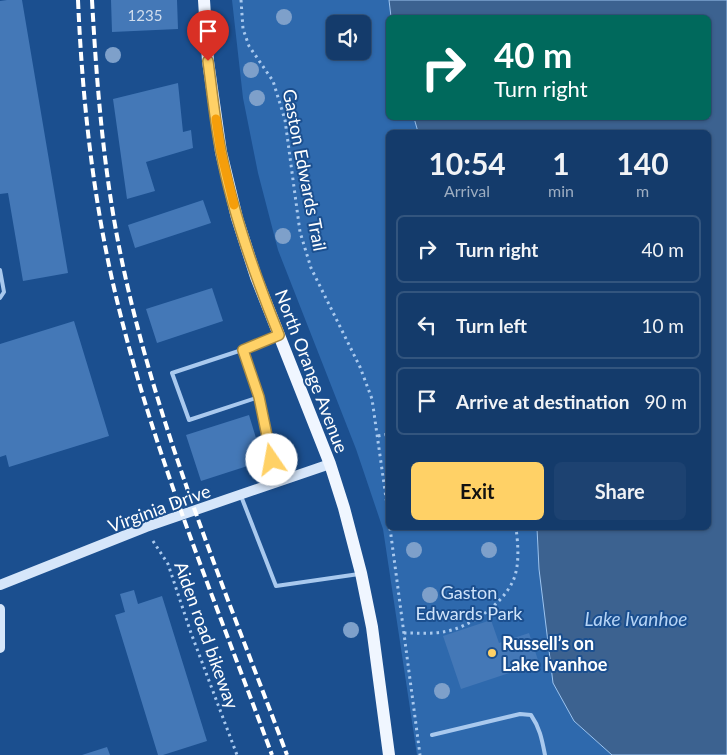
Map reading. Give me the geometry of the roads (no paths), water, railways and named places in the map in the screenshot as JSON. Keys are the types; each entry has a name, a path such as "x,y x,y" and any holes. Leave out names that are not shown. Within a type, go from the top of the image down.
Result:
{"main road":[{"name":"North Orange Avenue","path":"204,0 208,61 221,152 237,218 256,278 330,464 344,508 372,627 389,755"}],"street":[{"name":"Virginia Drive","path":"0,585 145,528 330,464"},
{"path":"0,609 0,648"}],"lane":[{"path":"0,270 4,292 0,298"},
{"path":"259,397 189,420 172,373 243,350 279,335"},
{"path":"243,350 259,397 272,460 280,481"},
{"path":"240,495 276,586 361,574"},
{"path":"432,735 520,714 531,715 541,735 545,755"}],"water":[{"name":"Lake Ivanhoe","path":"389,0 727,0 727,755 612,755 574,721 553,683 539,569 537,530 711,530 711,130 417,130 415,120 711,120 711,15 391,15"}],"railway":[{"path":"78,0 85,102 93,169 103,237 125,332 142,393 182,515 272,755"},
{"path":"92,0 96,67 106,167 116,233 138,329 155,391 196,514 287,755"}],"place":[{"name":"Russell’s on Lake Ivanhoe","path":"492,653"}],"park label":[{"name":"Gaston Edwards Park","path":"469,602"}]}
